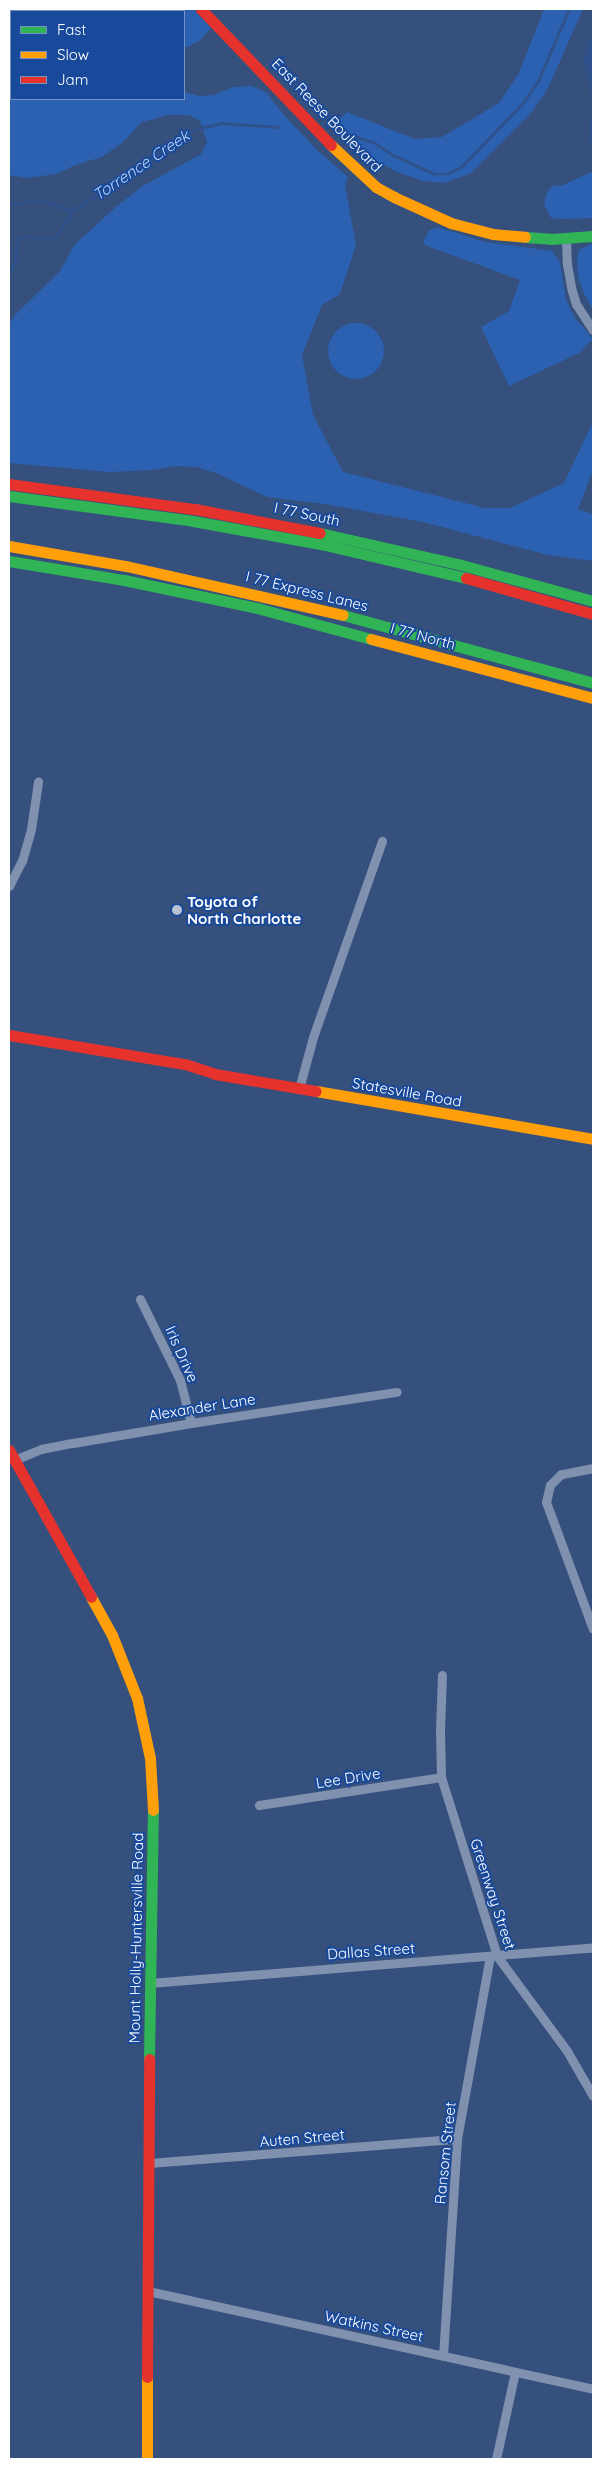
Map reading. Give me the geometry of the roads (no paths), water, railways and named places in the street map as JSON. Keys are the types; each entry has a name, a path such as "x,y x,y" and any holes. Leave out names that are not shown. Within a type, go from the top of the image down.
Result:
{"main road":[{"name":"East Reese Boulevard","path":"202,9 343,157 376,187 426,214 480,232 523,238 566,239 593,236"},
{"name":"I 77 South","path":"9,484 176,506 327,534 458,564 593,601"},
{"path":"9,496 184,519 325,545 465,578 593,614"},
{"name":"I 77 Express Lanes","path":"9,546 126,566 261,594 390,627 593,683"},
{"name":"I 77 North","path":"9,561 132,582 257,608 377,638 593,698"},
{"name":"Statesville Road","path":"9,1035 185,1064 215,1074"},
{"name":"Statesville Road","path":"9,1044 184,1073 215,1074 593,1138"},
{"name":"Mount Holly-Huntersville Road","path":"11,1455 112,1635 125,1665 142,1715 153,1787 147,2459"}],"street":[{"path":"566,239 567,264 572,291 576,304 593,330"},
{"path":"9,886 22,861 31,829 38,782"},
{"path":"299,1089 313,1037 382,841"},
{"name":"Iris Drive","path":"140,1300 180,1380 191,1423"},
{"name":"Alexander Lane","path":"11,1455 191,1423 397,1392"},
{"path":"593,1468 561,1474 550,1485 546,1502 593,1629"},
{"name":"Greenway Street","path":"442,1674 440,1777 494,1956 567,2051 593,2096"},
{"name":"Lee Drive","path":"259,1804 440,1777"},
{"name":"Dallas Street","path":"150,1983 593,1947"},
{"name":"Ransom Street","path":"443,2356 457,2139 494,1956"},
{"name":"Auten Street","path":"149,2163 457,2139"},
{"name":"Watkins Street","path":"148,2291 593,2389"},
{"path":"496,2459 515,2372"}],"waterway":[{"name":"Torrence Creek","path":"354,136 375,143 393,155 435,174 447,174 461,167 522,104 538,81 569,9"},
{"name":"Torrence Creek","path":"9,202 13,204 40,200 72,211 196,129 221,123 278,127"},
{"path":"9,273 15,262 16,247 19,240 27,236 49,239 56,236 72,211"}],"place":[{"name":"Toyota of North Charlotte","path":"177,910"}]}
